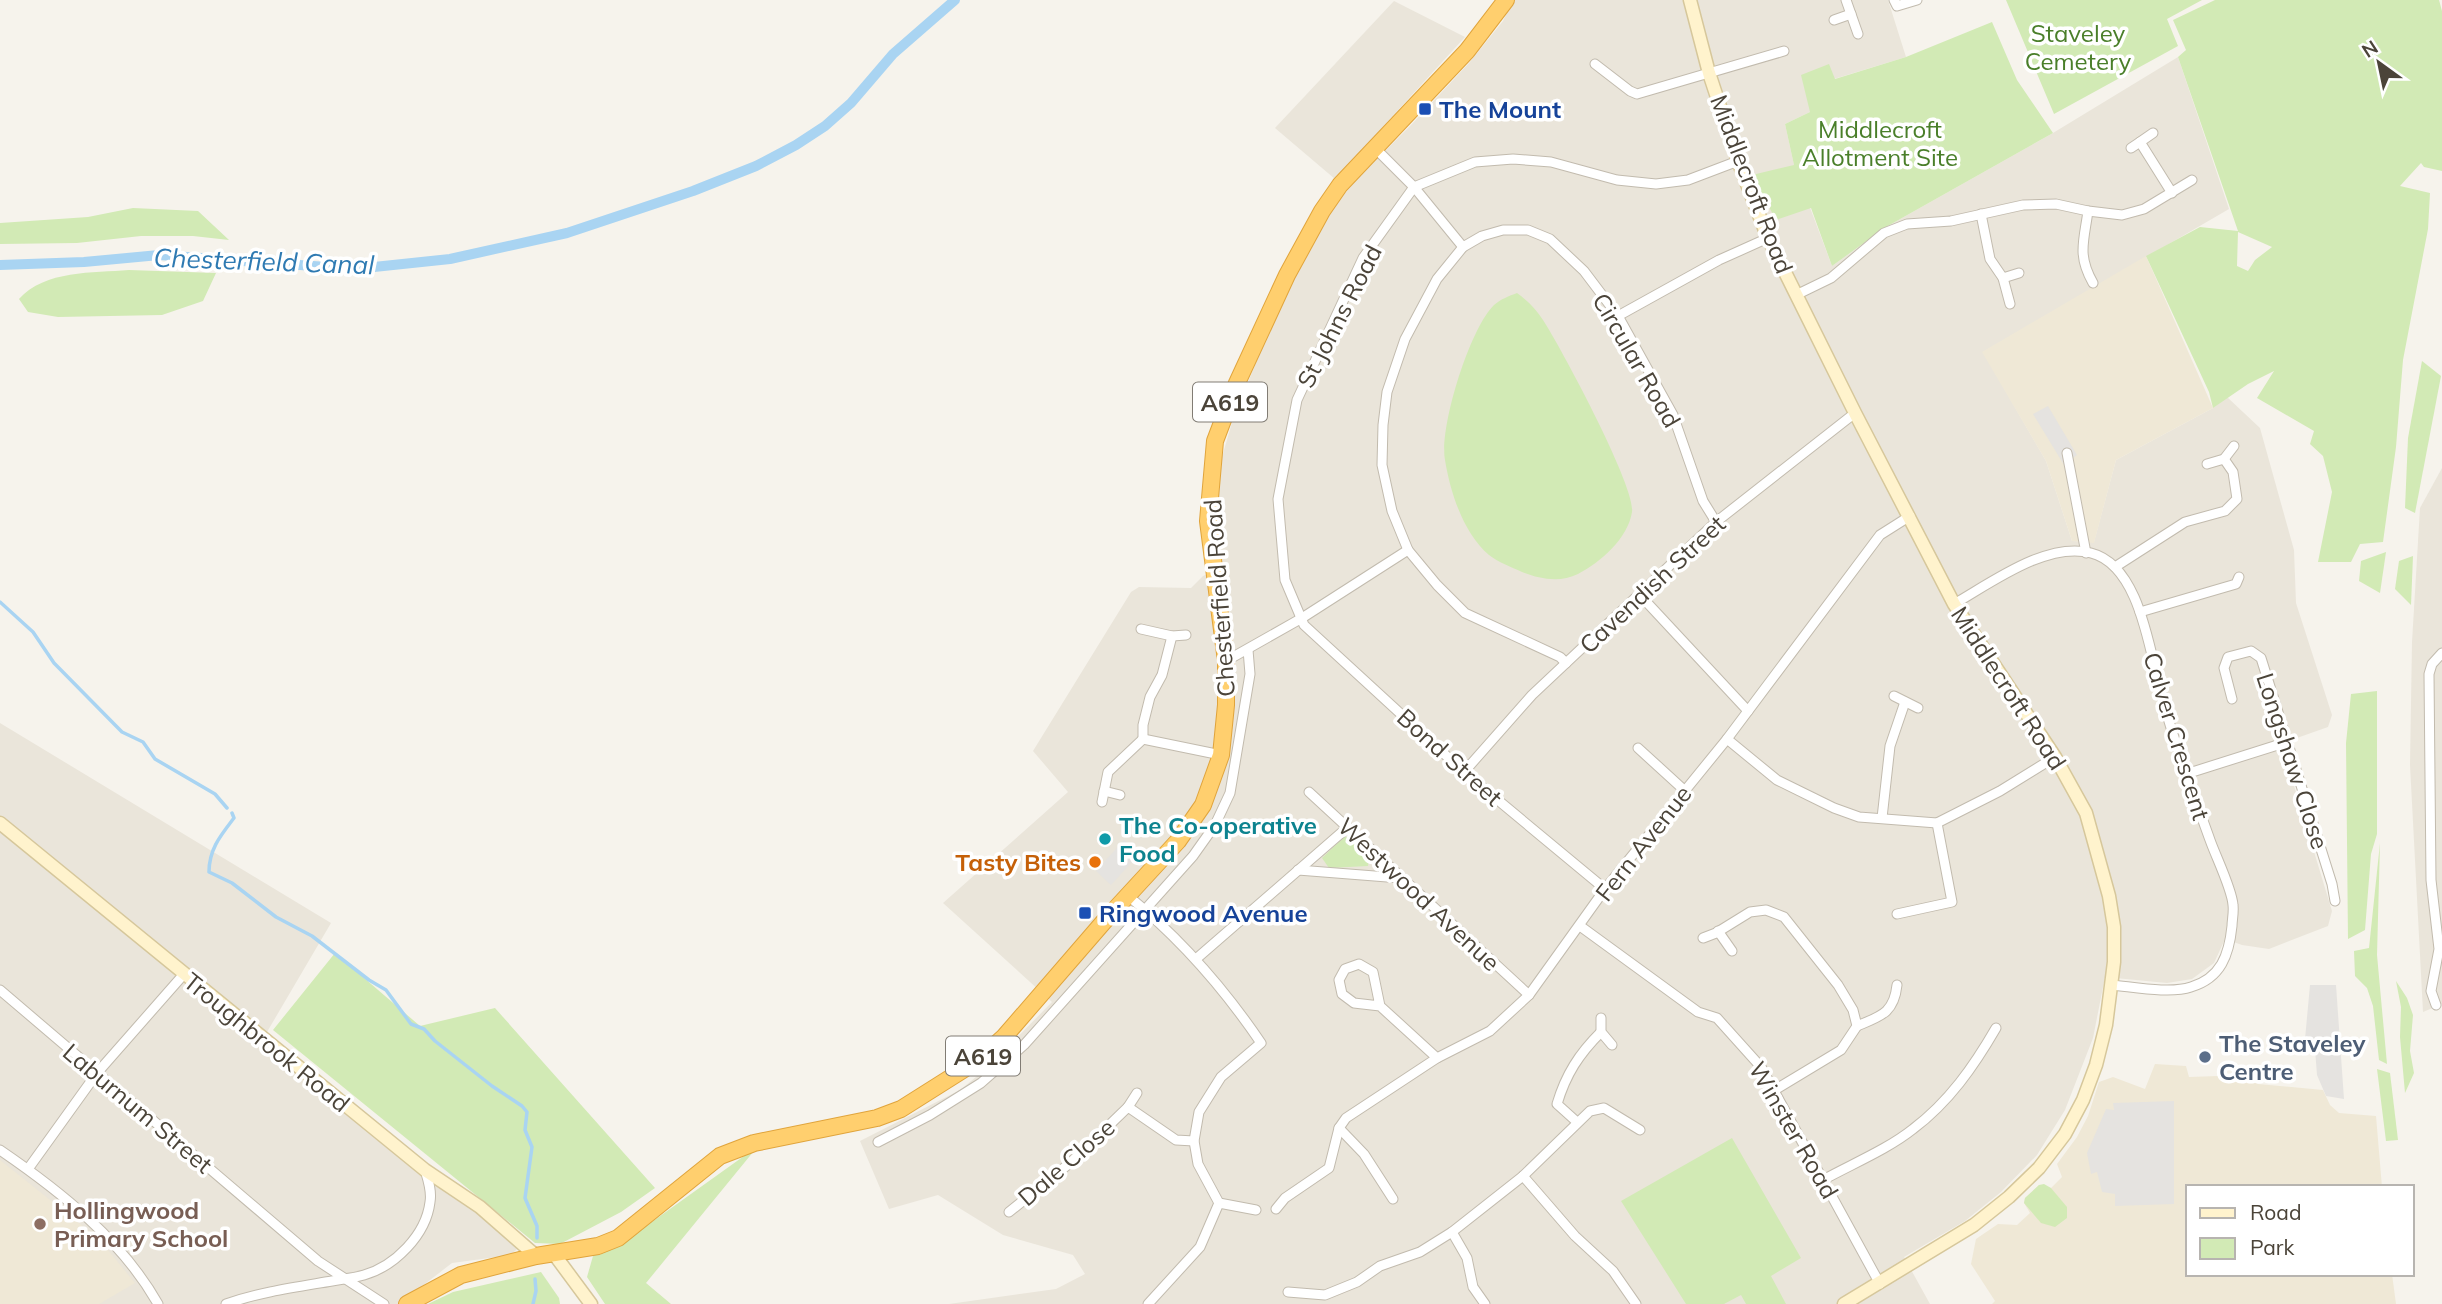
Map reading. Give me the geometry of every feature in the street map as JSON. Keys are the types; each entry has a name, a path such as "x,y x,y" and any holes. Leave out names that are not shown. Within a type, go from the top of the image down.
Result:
{"highway":[{"name":"Chesterfield Road","path":"554,1254 598,1246 618,1238 720,1156 754,1143 877,1118 901,1110 935,1089 977,1061 1004,1037 1127,895 1178,841 1203,805 1221,755 1226,705 1226,661 1208,521 1215,441 1261,330 1322,211 1340,185 1482,34 1506,0"},
{"name":"A619","path":"407,1304 461,1275 554,1254"}],"street":[{"name":"Middlecroft Road","path":"1690,0 1709,73 1738,161 1768,238 1954,604 2055,757 2086,813 2109,896 2114,927 2114,962 2106,1025 2096,1065 2083,1100 2065,1134 2039,1168 1974,1225 1844,1304"},
{"path":"1846,0 1858,34"},
{"path":"1894,0 1897,6 1917,0"},
{"path":"1834,20 1852,14"},
{"path":"1595,64 1637,94 1784,51"},
{"path":"2131,148 2153,133"},
{"path":"2140,142 2172,192"},
{"path":"1375,148 1414,187 1463,247"},
{"path":"1414,187 1475,162 1551,162 1617,180 1656,184 1688,180 1738,161"},
{"path":"1796,295 1831,278 1884,233 1907,224 1951,220 2023,205 2056,204 2122,215 2144,209 2192,180"},
{"name":"St Johns Road","path":"1302,618 1285,580 1278,499 1297,400 1363,258 1414,187"},
{"path":"2088,211 2082,257 2093,283"},
{"path":"1981,214 1990,258 2003,278 2010,304"},
{"name":"Circular Road","path":"1566,663 1560,657 1465,613 1408,550 1392,511 1382,465 1387,393 1405,339 1437,279 1463,247 1482,236 1503,230 1528,230 1550,239 1584,271 1618,316 1673,415 1703,501 1716,522"},
{"path":"1618,316 1719,260 1768,238"},
{"path":"2003,278 2019,273"},
{"name":"Cavendish Street","path":"1464,772 1532,695 1716,522 1855,413"},
{"path":"2207,464 2224,459 2234,446"},
{"path":"2067,453 2086,552"},
{"path":"1954,604 2031,561 2061,552 2091,553 2115,567 2185,522 2225,511 2237,499 2233,472 2224,459"},
{"name":"Fern Avenue","path":"1339,1128 1346,1118 1437,1058 1490,1031 1529,995 1605,889 1727,739 1880,535 1910,516"},
{"path":"1226,661 1302,618 1408,550"},
{"name":"Calver Crescent","path":"2112,985 2189,988 2216,974 2223,965 2230,946 2234,904 2170,727 2140,612 2124,578 2115,567"},
{"path":"2140,612 2236,584 2239,576"},
{"path":"1639,594 1748,711"},
{"name":"Bond Street","path":"1302,618 1304,625 1464,772 1605,889"},
{"path":"1141,629 1172,636 1186,635"},
{"path":"1102,802 1108,772 1143,739 1143,726 1150,697 1162,675 1172,636"},
{"name":"Chesterfield Road","path":"878,1142 930,1115 981,1083 1024,1045 1193,856 1215,825 1230,793 1250,674 1248,650"},
{"name":"Longshaw Close","path":"2232,699 2224,668 2228,657 2251,651 2261,658 2305,794 2335,901"},
{"path":"2436,1005 2431,991 2439,949 2431,880 2429,674 2432,664 2442,653"},
{"path":"1894,696 1918,708"},
{"path":"1882,818 1890,746 1905,702"},
{"path":"1143,739 1221,755"},
{"path":"1727,739 1777,780 1834,808 1859,817 1937,823 2000,791 2055,757"},
{"path":"2186,774 2287,742"},
{"path":"1638,748 1684,790"},
{"path":"1104,791 1120,795"},
{"name":"Westwood Avenue","path":"1309,792 1529,995"},
{"name":"Troughbrook Road","path":"0,823 425,1170 480,1207 536,1256"},
{"path":"1897,914 1952,902 1937,823"},
{"path":"1196,959 1348,827"},
{"path":"1298,870 1401,878"},
{"path":"1127,895 1196,959 1231,999 1261,1043 1221,1077 1199,1112 1194,1141 1198,1164 1219,1203"},
{"path":"1703,938 1750,912 1766,910 1784,917 1838,985 1853,1010 1857,1026"},
{"name":"Winster Road","path":"1580,926 1698,1012 1717,1018 1753,1056 1880,1284"},
{"path":"1718,931 1732,951"},
{"path":"1380,1006 1373,972 1359,964 1345,969 1339,980 1342,994 1354,1003 1380,1006 1437,1058"},
{"path":"28,1169 97,1073 184,974"},
{"path":"1773,1091 1841,1050 1857,1026 1891,1009 1897,985"},
{"name":"Laburnum Street","path":"0,990 318,1261 384,1304"},
{"path":"1601,1018 1601,1032 1612,1045"},
{"path":"1823,1180 1911,1131 1933,1113 1979,1057 1996,1028"},
{"path":"1577,1122 1557,1104 1564,1080 1580,1053 1601,1032"},
{"path":"1128,1107 1137,1093"},
{"name":"Dale Close","path":"1009,1212 1070,1163 1128,1107 1176,1140 1194,1141"},
{"path":"1288,1292 1325,1294 1357,1282 1380,1266 1420,1252 1452,1232 1524,1176 1590,1111 1604,1108 1640,1130"},
{"path":"1339,1128 1364,1154 1393,1199"},
{"path":"1276,1209 1285,1198 1329,1168 1339,1128"},
{"path":"0,1150 28,1169 109,1238 139,1274 158,1304"},
{"path":"226,1304 246,1297 364,1275 383,1268 415,1239 425,1222 430,1186 425,1170"},
{"path":"1524,1176 1575,1236 1613,1271 1636,1304"},
{"path":"1219,1203 1256,1210"},
{"path":"1148,1304 1200,1247 1219,1203"},
{"path":"1452,1232 1467,1258 1473,1287 1485,1304"},
{"path":"554,1254 591,1304"}],"shaded area":[{"path":"1513,0 1888,0 1906,57 1834,79 1810,112 1785,124 1794,165 1832,266 1886,227 2053,133 2178,57 2229,209 1983,352 2046,461 2072,541 2094,542 2116,460 2213,408 2227,397 2260,428 2294,550 2296,603 2332,715 2328,727 2294,739 2285,756 2332,911 2328,926 2269,949 2225,939 2214,963 2192,979 2167,983 2105,977 2093,1038 2065,1110 2037,1155 2001,1192 1965,1221 1904,1257 1930,1304 949,1304 1056,1289 1085,1274 1073,1255 1003,1235 938,1195 889,1209 860,1141 960,1090 987,1068 1052,1002 943,903 1068,792 1033,751 1131,592 1139,587 1191,588 1203,576 1219,569 1217,516 1222,457 1233,419 1262,348 1321,221 1360,176 1469,63 1503,21"},
{"path":"1394,1 1465,37 1335,179 1275,128"},
{"path":"2146,256 2213,408 2116,460 2094,543 2072,541 2046,461 1982,352"},
{"path":"2048,406 2077,455 2064,465 2033,414"},
{"path":"2442,468 2442,1004 2423,1012 2410,765 2412,642 2420,508"},
{"path":"0,723 331,923 267,1032 524,1242 511,1255 452,1263 399,1304 0,1304"},
{"path":"1124,840 1139,854 1111,885 1096,871"},
{"path":"2310,985 2336,985 2344,1099 2326,1096 2317,1075 2315,1049 2304,1050"},
{"path":"2155,1064 2186,1066 2189,1077 2247,1075 2258,1084 2323,1090 2330,1105 2339,1113 2376,1116 2382,1185 2186,1185 2186,1276 2392,1276 2396,1304 1992,1304 1995,1301 1971,1264 1976,1239 1998,1224 2017,1225 2030,1213 2024,1203 2025,1198 2039,1185 2051,1188 2062,1177 2057,1164 2077,1137 2088,1116 2099,1082 2113,1077 2145,1089"},
{"path":"2174,1101 2174,1204 2115,1206 2115,1194 2102,1192 2097,1172 2091,1174 2087,1153 2106,1109 2114,1110 2113,1103"},
{"name":"Hollingwood Primary School","path":"0,1160 99,1239 135,1283 99,1304 0,1304"}],"green space":[{"name":"Staveley Cemetery","path":"2006,0 2202,0 2167,19 2178,46 2054,114"},
{"path":"2215,0 2439,0 2442,11 2442,171 2424,167 2421,163 2400,186 2430,193 2428,229 2403,360 2396,447 2383,542 2360,544 2351,562 2318,562 2332,492 2323,456 2310,444 2314,431 2257,398 2274,371 2248,384 2213,408 2209,392 2146,256 2200,227 2238,231 2178,57 2186,50 2173,20","holes":["2238,232 2272,247 2255,260 2248,271 2237,266"]},
{"name":"Middlecroft Allotment Site","path":"1992,22 2017,80 2053,133 1886,227 1832,266 1811,208 1776,220 1752,175 1794,165 1785,124 1810,112 1801,75 1829,64 1835,79 1906,57"},
{"path":"133,208 198,211 229,240 193,236 141,236 77,243 0,244 0,223 88,217"},
{"path":"129,270 216,273 203,301 162,315 58,317 28,312 19,299 42,283 56,278"},
{"path":"1517,293 1532,305 1565,357 1610,447 1630,498 1632,512 1619,540 1596,563 1571,577 1542,578 1489,555 1472,535 1459,511 1445,460 1444,445 1452,403 1475,334 1494,305"},
{"path":"2422,361 2441,376 2415,513 2405,508 2408,438"},
{"path":"2386,552 2380,593 2359,581 2361,561"},
{"path":"2413,556 2411,605 2395,589 2399,561"},
{"path":"2377,691 2377,834 2371,854 2365,930 2348,939 2346,743 2351,694"},
{"path":"1344,837 1351,837 1370,854 1368,866 1329,868 1322,858"},
{"path":"2380,843 2377,955 2387,1064 2379,1060 2373,1006 2367,988 2355,976 2354,951 2369,948"},
{"path":"335,953 420,1026 495,1008 655,1188 621,1212 560,1244 535,1243 273,1030"},
{"path":"2396,981 2407,998 2413,1015 2410,1051 2414,1073 2405,1093 2400,1037 2401,1007"},
{"path":"2377,1069 2390,1073 2398,1140 2386,1141"},
{"path":"1732,1138 1801,1258 1771,1276 1786,1304 1746,1304 1741,1295 1724,1304 1686,1304 1621,1201"},
{"path":"758,1146 646,1283 671,1304 605,1304 587,1277 593,1256 635,1234"},
{"path":"2044,1184 2051,1188 2067,1207 2067,1218 2055,1227 2041,1223 2024,1203 2025,1198 2039,1185"},
{"path":"541,1272 559,1298 560,1304 428,1304 453,1292"}],"waterway":[{"name":"Chesterfield Canal","path":"0,265 84,262 159,255 355,269 450,259 567,233 693,191 756,166 796,145 825,126 851,103 893,54 955,0"},
{"path":"0,602 33,632 54,663 122,732 143,742 155,759 215,794 227,808"},
{"path":"232,813 234,818 213,849 209,872 232,883 276,917 312,936 386,990 411,1024 424,1029 435,1041 527,1112 525,1130 532,1147 525,1198 537,1226 537,1238"},
{"path":"533,1304 535,1279"}],"place":[{"name":"The Mount","path":"1425,109"},
{"name":"The Co-operative Food","path":"1105,839"},
{"name":"Tasty Bites","path":"1095,862"},
{"name":"Ringwood Avenue","path":"1085,913"},
{"name":"The Staveley Centre","path":"2205,1057"},
{"name":"Hollingwood Primary School","path":"40,1224"}]}
